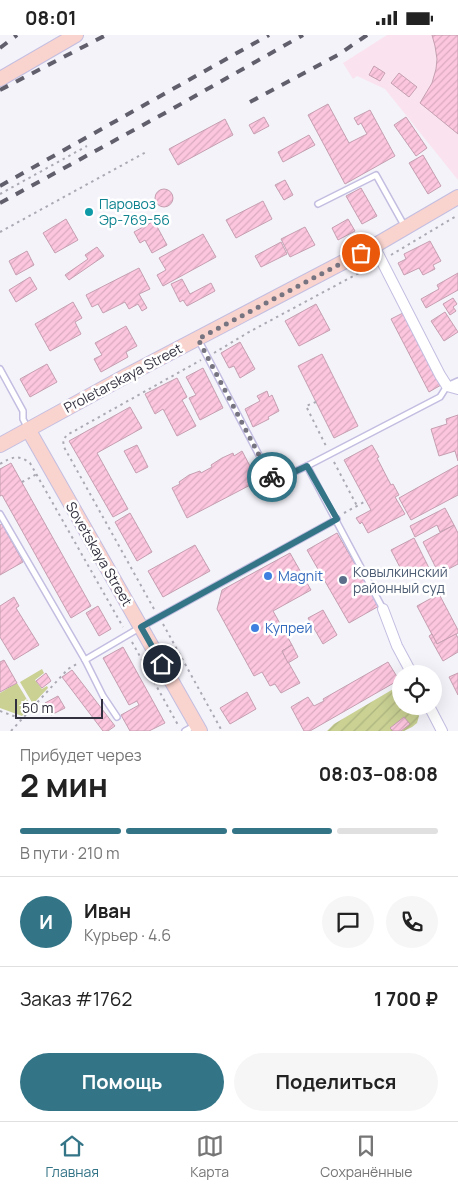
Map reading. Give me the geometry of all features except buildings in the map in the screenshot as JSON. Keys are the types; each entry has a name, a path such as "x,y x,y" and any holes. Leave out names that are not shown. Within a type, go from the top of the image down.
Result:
{"street":[{"path":"0,79 76,35"},
{"name":"Proletarskaya Street","path":"0,445 124,377 374,246 458,197"},
{"path":"374,246 440,375 447,386 458,389"},
{"name":"Sovetskaya Street","path":"28,429 141,627 194,729"},
{"path":"383,609 397,646 407,665"},
{"path":"434,715 442,731"}],"lane":[{"path":"318,204 376,175 405,228"},
{"path":"198,339 270,476 279,479 440,397 447,386 458,381"},
{"path":"0,369 23,411 23,419 28,429"},
{"path":"307,466 383,609"},
{"path":"0,514 85,660 103,696 117,717"},
{"path":"85,660 336,519"}],"path":[{"path":"0,194 87,146"},
{"path":"0,232 148,151"},
{"path":"222,731 64,447 63,440 67,435 249,332 382,260 458,215"},
{"path":"0,464 17,457 24,458 30,463 181,731"},
{"path":"22,482 37,474"},
{"path":"336,519 366,501"},
{"path":"11,731 68,669 85,660"},
{"path":"0,711 22,719"}],"shaded area":[{"path":"387,35 458,35 458,180 385,89 357,76 353,79 343,63"}],"green space":[{"path":"42,669 44,673 35,680 42,689 47,686 48,688 33,704 20,682"},
{"path":"17,683 31,706 22,716 0,708 0,693"},
{"path":"392,690 392,715 419,716 417,723 404,731 327,731 334,724"}],"railway":[{"path":"0,48 17,35"},
{"path":"0,90 106,35"},
{"path":"0,186 269,35"},
{"path":"0,203 303,35"},
{"path":"250,102 338,55 367,35"}],"way so far":[{"path":"272,477 198,339 361,253"}],"place":[{"name":"Паровоз Эр-769-56","path":"89,212"},
{"name":"Magnit","path":"268,576"},
{"name":"Ковылкинский районный суд","path":"343,580"},
{"name":"Купрей","path":"255,628"}],"route":[{"path":"162,664 141,627 337,519 307,466 279,479 272,477"}]}
